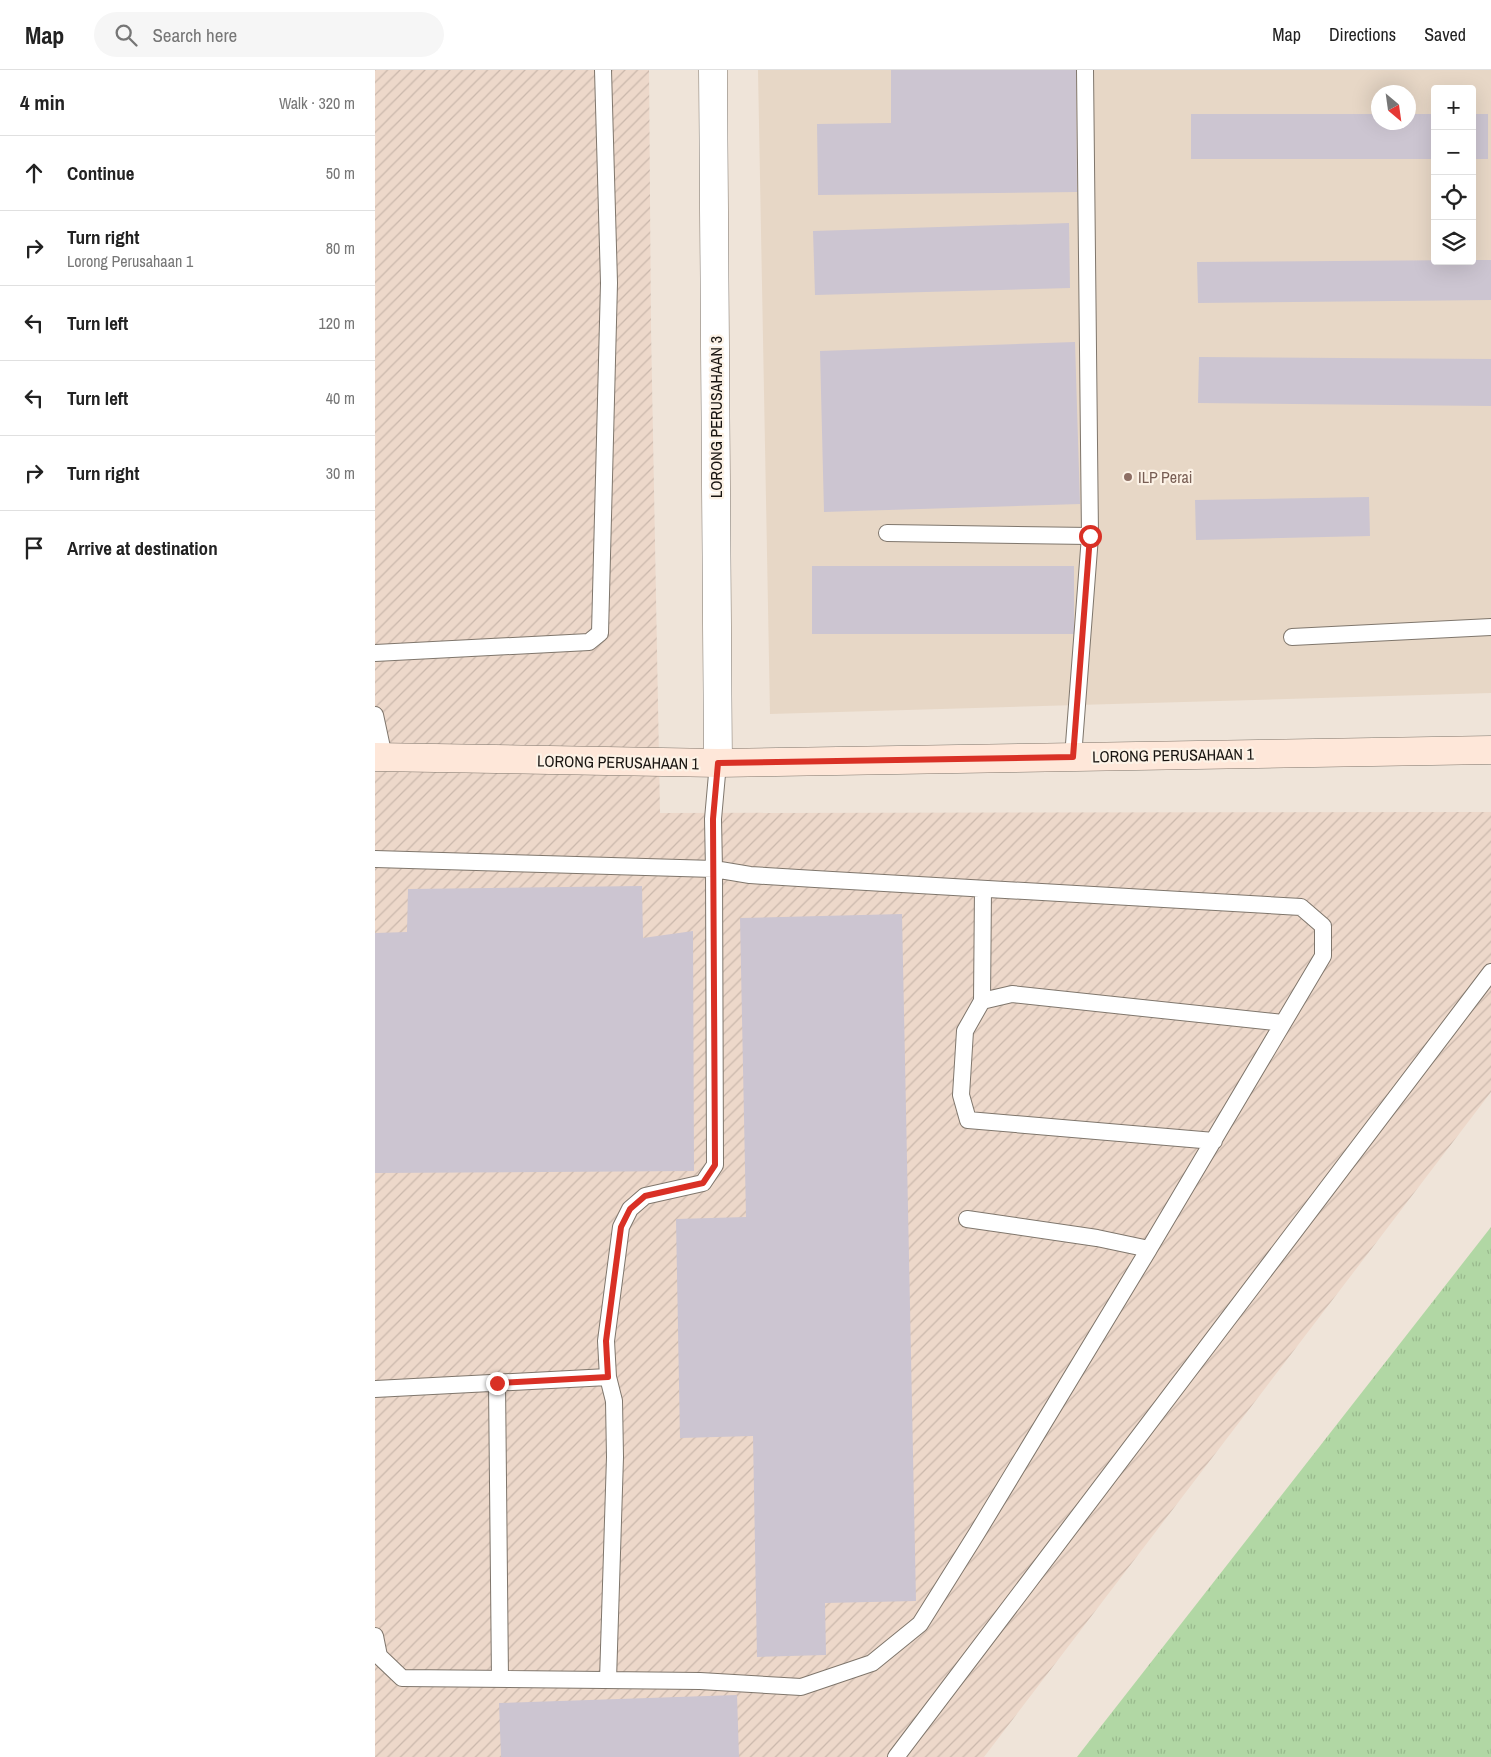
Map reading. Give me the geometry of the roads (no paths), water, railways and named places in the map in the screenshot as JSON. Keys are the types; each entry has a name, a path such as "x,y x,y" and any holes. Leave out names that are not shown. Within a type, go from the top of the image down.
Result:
{"street":[{"name":"LORONG PERUSAHAAN 3","path":"713,70 718,763"},
{"name":"LORONG PERUSAHAAN 1","path":"380,757 718,763 1491,750"}],"lane":[{"path":"375,653 589,642 600,633 609,283 603,70"},
{"path":"1073,757 1090,536 1085,70"},
{"path":"887,533 1090,536"},
{"path":"1292,637 1491,627"},
{"path":"375,715 380,757"},
{"path":"608,1680 615,1457 614,1401 608,1377 606,1341 621,1227 630,1209 645,1196 703,1183 715,1165 713,819 718,763"},
{"path":"375,859 714,869 750,875 1301,907 1323,926 1323,956 1214,1141 982,1524 920,1624 872,1663 801,1687 700,1681 402,1678 379,1656 375,1636"},
{"path":"983,889 982,1001 965,1031 961,1095 968,1120 1214,1141"},
{"path":"896,1757 1491,972"},
{"path":"982,1001 1012,994 1283,1023"},
{"path":"967,1219 1097,1238 1149,1249"},
{"path":"375,1389 608,1377"},
{"path":"497,1383 500,1679"}],"place":[{"name":"ILP Perai","path":"1128,477"}]}
